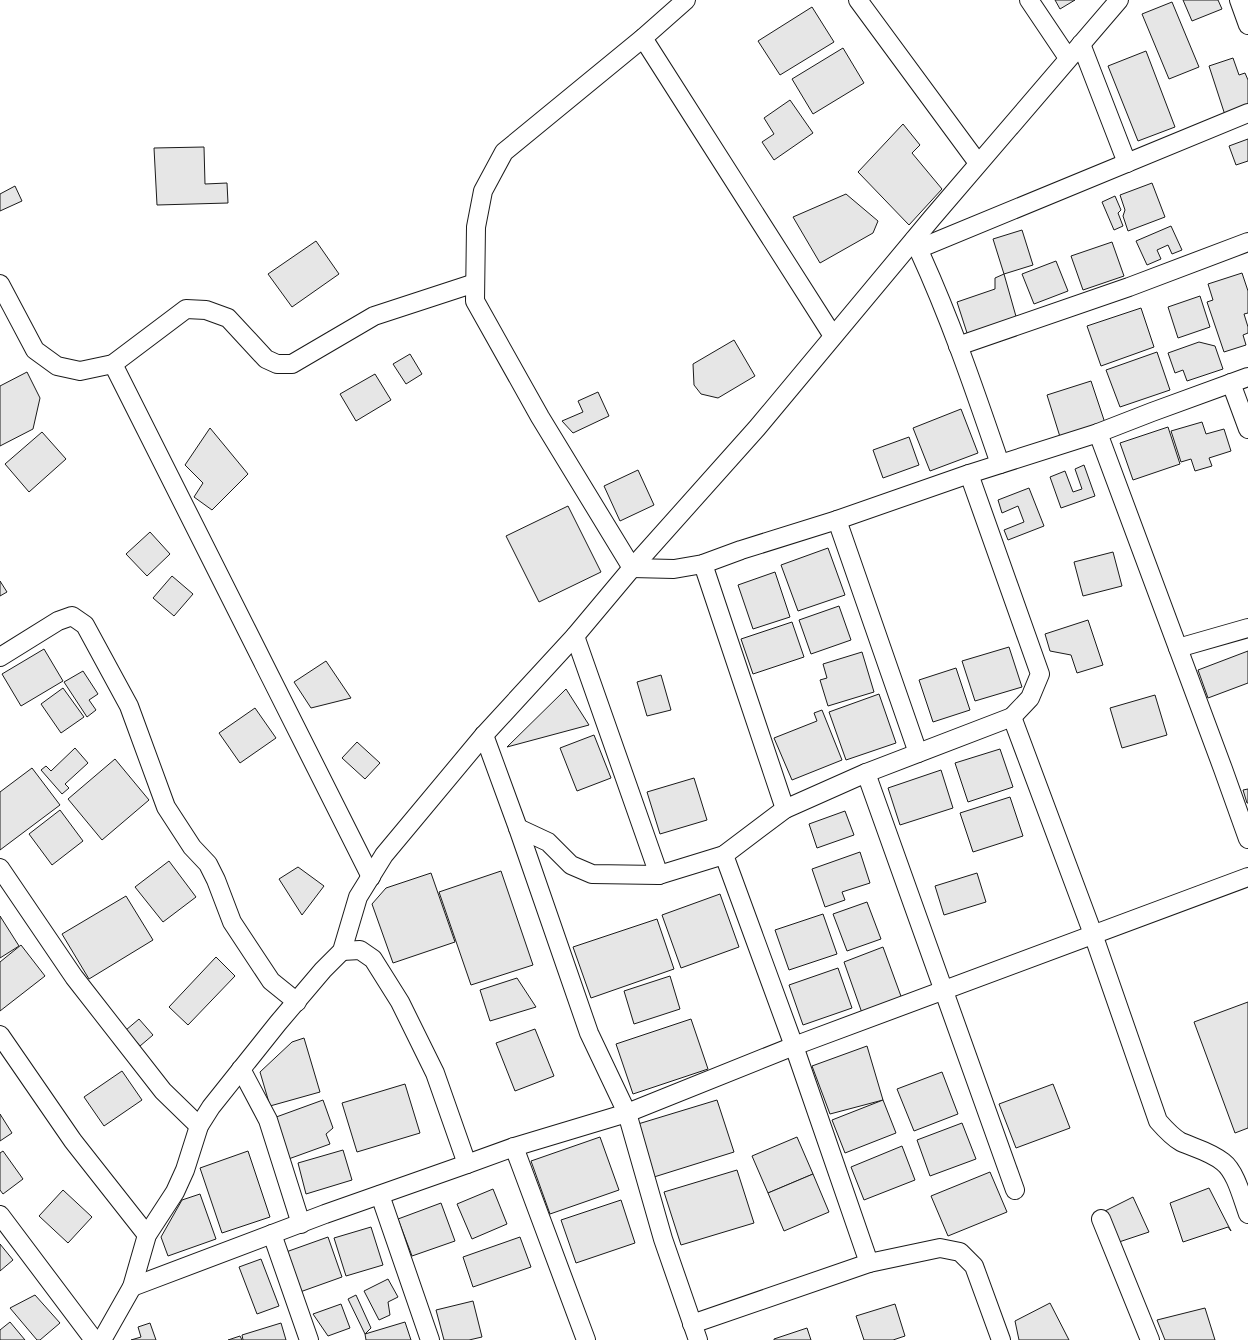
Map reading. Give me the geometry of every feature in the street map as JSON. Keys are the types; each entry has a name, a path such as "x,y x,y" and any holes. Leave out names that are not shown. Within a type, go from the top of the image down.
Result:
{"street":[{"path":"632,568 540,417 475,301 476,227 482,191 504,152 643,38 686,0"},
{"path":"858,0 978,163"},
{"path":"1029,0 1068,58"},
{"path":"102,1340 132,1287 147,1235 175,1192 185,1170 199,1126 211,1107 278,1023 323,970 342,951 358,897 384,855 484,735 575,636 632,568 757,428 833,336 916,244 978,163 1119,0"},
{"path":"1239,0 1248,25"},
{"path":"643,38 833,336"},
{"path":"1081,44 1127,163"},
{"path":"916,244 1127,163 1248,113"},
{"path":"958,346 1129,287 1248,242"},
{"path":"916,244 958,346 1000,464"},
{"path":"0,284 35,350 57,366 80,370 113,364 186,310 206,310 228,318 266,359 277,364 292,364 374,316 475,283"},
{"path":"113,364 371,876"},
{"path":"632,568 674,569 703,564 969,474 1098,433 1248,378"},
{"path":"1231,384 1248,429"},
{"path":"1098,433 1248,839"},
{"path":"518,828 548,842 570,865 592,874 659,876 724,855 785,809 866,773 1012,716 1030,698 1040,674 969,474"},
{"path":"837,520 918,753"},
{"path":"703,564 785,809"},
{"path":"0,657 58,621 72,616 85,625 129,706 166,807 192,847 208,864 232,922 260,966 271,981 297,1002"},
{"path":"1178,648 1248,628"},
{"path":"575,636 659,876"},
{"path":"1012,716 1093,934 1158,1121 1168,1133 1224,1162 1235,1178 1248,1214"},
{"path":"484,735 590,1033 627,1113 664,1239 695,1332 869,1263 940,1248 960,1252 974,1266 1001,1340"},
{"path":"866,773 1016,1190"},
{"path":"724,855 794,1046 869,1263"},
{"path":"0,868 74,977 163,1091 199,1126"},
{"path":"132,1287 272,1234 514,1147 627,1113 794,1046 1248,877"},
{"path":"342,951 360,950 373,959 400,1002 435,1073 467,1164"},
{"path":"0,1035 73,1141 147,1235"},
{"path":"241,1069 268,1120 301,1224"},
{"path":"514,1147 586,1340"},
{"path":"380,1195 430,1340"},
{"path":"0,1215 94,1340"},
{"path":"1101,1219 1150,1340"},
{"path":"272,1234 309,1340"}],"building":[{"path":"1055,0 1075,0 1060,9"},
{"path":"1183,0 1218,0 1222,9 1192,21"},
{"path":"1172,2 1199,67 1169,79 1142,14"},
{"path":"812,7 834,42 780,75 758,41"},
{"path":"843,48 864,83 813,114 792,79"},
{"path":"1146,51 1175,127 1138,141 1108,66"},
{"path":"1233,58 1239,75 1245,73 1248,80 1248,107 1225,115 1209,66"},
{"path":"790,100 813,133 774,160 762,142 774,134 764,118"},
{"path":"903,124 920,145 912,153 942,189 909,225 858,172"},
{"path":"1248,139 1248,161 1236,165 1229,146"},
{"path":"204,147 205,184 227,183 228,203 157,205 154,148"},
{"path":"1152,183 1165,217 1128,231 1123,216 1125,210 1120,195"},
{"path":"15,186 22,201 0,211 0,194"},
{"path":"846,194 878,221 873,233 820,263 793,217"},
{"path":"1115,196 1121,210 1118,213 1123,226 1114,230 1102,202"},
{"path":"1171,226 1182,250 1172,254 1168,245 1157,250 1161,259 1147,265 1136,241"},
{"path":"1022,230 1033,265 1004,274 993,239"},
{"path":"316,241 339,274 292,307 268,274"},
{"path":"1112,242 1124,276 1083,290 1071,256"},
{"path":"1056,261 1068,291 1034,304 1022,274"},
{"path":"1242,273 1248,291 1248,313 1244,314 1248,333 1243,335 1246,345 1224,352 1207,302 1213,300 1208,284"},
{"path":"1004,274 1017,320 968,336 957,302 995,289 995,278"},
{"path":"1200,296 1210,327 1178,338 1168,307"},
{"path":"1141,308 1154,347 1101,366 1087,326"},
{"path":"734,340 755,376 718,398 701,394 694,385 693,364"},
{"path":"1199,342 1215,346 1223,369 1187,381 1183,370 1175,373 1168,353"},
{"path":"1157,352 1170,390 1120,407 1106,370"},
{"path":"410,354 422,374 406,384 393,364"},
{"path":"27,372 40,398 33,429 0,446 0,386"},
{"path":"375,374 391,400 356,421 340,394"},
{"path":"1091,381 1106,426 1061,440 1047,395"},
{"path":"598,392 609,416 573,433 562,421 583,412 578,401"},
{"path":"961,409 978,453 930,471 913,428"},
{"path":"1202,422 1206,434 1224,429 1231,451 1209,458 1212,466 1195,471 1191,459 1181,462 1171,431"},
{"path":"1168,427 1180,464 1133,480 1120,443"},
{"path":"210,428 248,474 212,510 194,497 203,483 185,465"},
{"path":"42,432 66,459 29,492 5,464"},
{"path":"909,437 919,465 883,478 873,450"},
{"path":"1084,465 1095,496 1061,508 1050,477 1065,471 1073,492 1082,489 1075,469"},
{"path":"638,470 654,505 620,521 604,486"},
{"path":"1029,488 1044,526 1008,540 1004,530 1024,522 1018,506 1002,513 998,500"},
{"path":"568,506 601,572 539,602 506,536"},
{"path":"150,532 170,554 147,576 126,554"},
{"path":"828,548 845,595 798,611 781,565"},
{"path":"1113,552 1122,586 1083,596 1074,562"},
{"path":"775,572 790,617 753,629 738,585"},
{"path":"172,576 193,594 174,616 153,598"},
{"path":"0,581 7,592 0,596"},
{"path":"839,606 851,640 811,654 799,620"},
{"path":"1088,620 1103,665 1077,673 1071,655 1050,651 1045,634"},
{"path":"792,622 804,657 753,674 741,639"},
{"path":"1009,647 1022,687 975,701 962,661"},
{"path":"44,649 63,681 21,706 2,674"},
{"path":"1248,651 1248,683 1208,698 1198,670"},
{"path":"862,652 874,692 828,706 820,680 827,678 823,664"},
{"path":"326,661 351,698 311,708 294,682"},
{"path":"956,668 970,710 933,722 919,680"},
{"path":"83,671 98,694 89,700 96,710 87,717 64,682"},
{"path":"661,675 671,710 647,716 637,682"},
{"path":"63,688 84,717 61,733 41,704"},
{"path":"566,689 589,725 507,747"},
{"path":"879,694 896,743 846,760 829,712"},
{"path":"1155,695 1167,735 1122,748 1110,708"},
{"path":"255,708 276,738 240,763 219,733"},
{"path":"822,710 842,760 792,780 774,738 817,721 814,713"},
{"path":"594,735 611,778 577,791 560,748"},
{"path":"357,742 380,763 365,779 342,758"},
{"path":"75,748 88,763 65,784 69,788 62,794 41,770 46,766 51,771"},
{"path":"1000,749 1013,787 968,802 955,763"},
{"path":"115,759 149,800 102,840 68,799"},
{"path":"32,768 60,805 0,850 0,792"},
{"path":"941,770 953,808 900,825 888,788"},
{"path":"694,778 707,820 660,834 647,792"},
{"path":"1248,789 1248,803 1247,803 1243,790"},
{"path":"1010,797 1023,836 973,852 960,813"},
{"path":"60,810 83,841 52,865 29,834"},
{"path":"845,811 854,835 817,848 809,824"},
{"path":"860,852 870,883 842,892 845,900 825,907 812,869"},
{"path":"169,861 196,897 163,922 135,887"},
{"path":"298,867 324,886 302,915 279,879"},
{"path":"501,871 533,965 471,985 439,892"},
{"path":"431,873 455,942 393,963 372,904 386,888"},
{"path":"977,873 986,902 944,915 935,886"},
{"path":"720,894 739,947 681,968 662,915"},
{"path":"126,896 153,940 89,979 62,934"},
{"path":"867,902 881,939 847,951 833,914"},
{"path":"823,914 837,954 789,970 775,930"},
{"path":"0,916 19,946 0,958"},
{"path":"657,919 674,969 591,998 573,947"},
{"path":"21,945 45,976 0,1011 0,962"},
{"path":"883,947 902,999 862,1013 844,962"},
{"path":"216,957 235,976 188,1025 169,1007"},
{"path":"838,968 852,1008 803,1025 789,985"},
{"path":"670,976 680,1009 634,1024 624,991"},
{"path":"517,978 536,1007 490,1021 480,990"},
{"path":"1248,1002 1248,1128 1235,1133 1194,1022"},
{"path":"139,1019 153,1035 140,1046 126,1030"},
{"path":"691,1019 708,1069 633,1094 616,1044"},
{"path":"535,1029 554,1076 515,1091 496,1043"},
{"path":"304,1038 320,1092 270,1106 260,1072 292,1042"},
{"path":"867,1046 883,1100 830,1114 812,1066"},
{"path":"122,1071 142,1100 104,1126 84,1097"},
{"path":"942,1072 958,1114 914,1131 897,1089"},
{"path":"405,1084 420,1133 357,1152 342,1103"},
{"path":"1053,1084 1070,1128 1016,1148 999,1104"},
{"path":"323,1100 333,1128 326,1134 330,1144 283,1161 268,1120"},
{"path":"717,1100 734,1152 654,1177 638,1124"},
{"path":"883,1100 896,1133 845,1153 832,1120"},
{"path":"0,1114 12,1133 0,1141"},
{"path":"962,1123 976,1159 930,1176 917,1140"},
{"path":"600,1137 619,1190 550,1214 531,1161"},
{"path":"797,1137 813,1174 768,1193 752,1156"},
{"path":"902,1146 915,1180 864,1200 851,1167"},
{"path":"343,1150 352,1180 306,1194 298,1163"},
{"path":"3,1151 23,1179 3,1194 0,1190 0,1153"},
{"path":"248,1151 270,1217 222,1233 200,1168"},
{"path":"737,1170 754,1223 681,1245 664,1192"},
{"path":"990,1172 1007,1212 948,1236 931,1196"},
{"path":"813,1174 829,1212 784,1231 768,1193"},
{"path":"1209,1188 1231,1231 1228,1227 1183,1242 1170,1203"},
{"path":"493,1189 507,1224 472,1239 457,1204"},
{"path":"63,1190 92,1217 68,1243 39,1216"},
{"path":"200,1194 216,1239 168,1256 161,1237 182,1200"},
{"path":"1133,1197 1149,1232 1119,1242 1105,1211"},
{"path":"621,1200 635,1243 576,1263 561,1220"},
{"path":"441,1203 455,1241 412,1256 398,1219"},
{"path":"371,1227 383,1265 346,1276 334,1238"},
{"path":"328,1237 342,1277 300,1292 286,1252"},
{"path":"520,1237 531,1267 473,1287 463,1257"},
{"path":"0,1244 13,1260 0,1271"},
{"path":"261,1259 279,1306 257,1314 239,1267"},
{"path":"388,1279 398,1297 388,1302 390,1315 379,1320 364,1291"},
{"path":"35,1295 60,1323 40,1340 37,1340 10,1308"},
{"path":"356,1295 371,1328 365,1334 348,1299"},
{"path":"473,1301 482,1337 469,1340 444,1340 436,1310"},
{"path":"1050,1303 1069,1340 1019,1340 1015,1321"},
{"path":"341,1304 350,1328 328,1336 313,1314"},
{"path":"895,1304 905,1336 893,1340 864,1340 856,1316"},
{"path":"1205,1308 1215,1340 1165,1340 1157,1320"},
{"path":"10,1322 25,1340 0,1340 0,1330"},
{"path":"405,1322 411,1340 366,1340 365,1334"},
{"path":"150,1323 156,1340 131,1340 141,1337 138,1327"},
{"path":"281,1323 286,1340 243,1340 242,1335"},
{"path":"807,1328 811,1340 774,1340 774,1339"},
{"path":"240,1336 242,1340 228,1340"}]}
